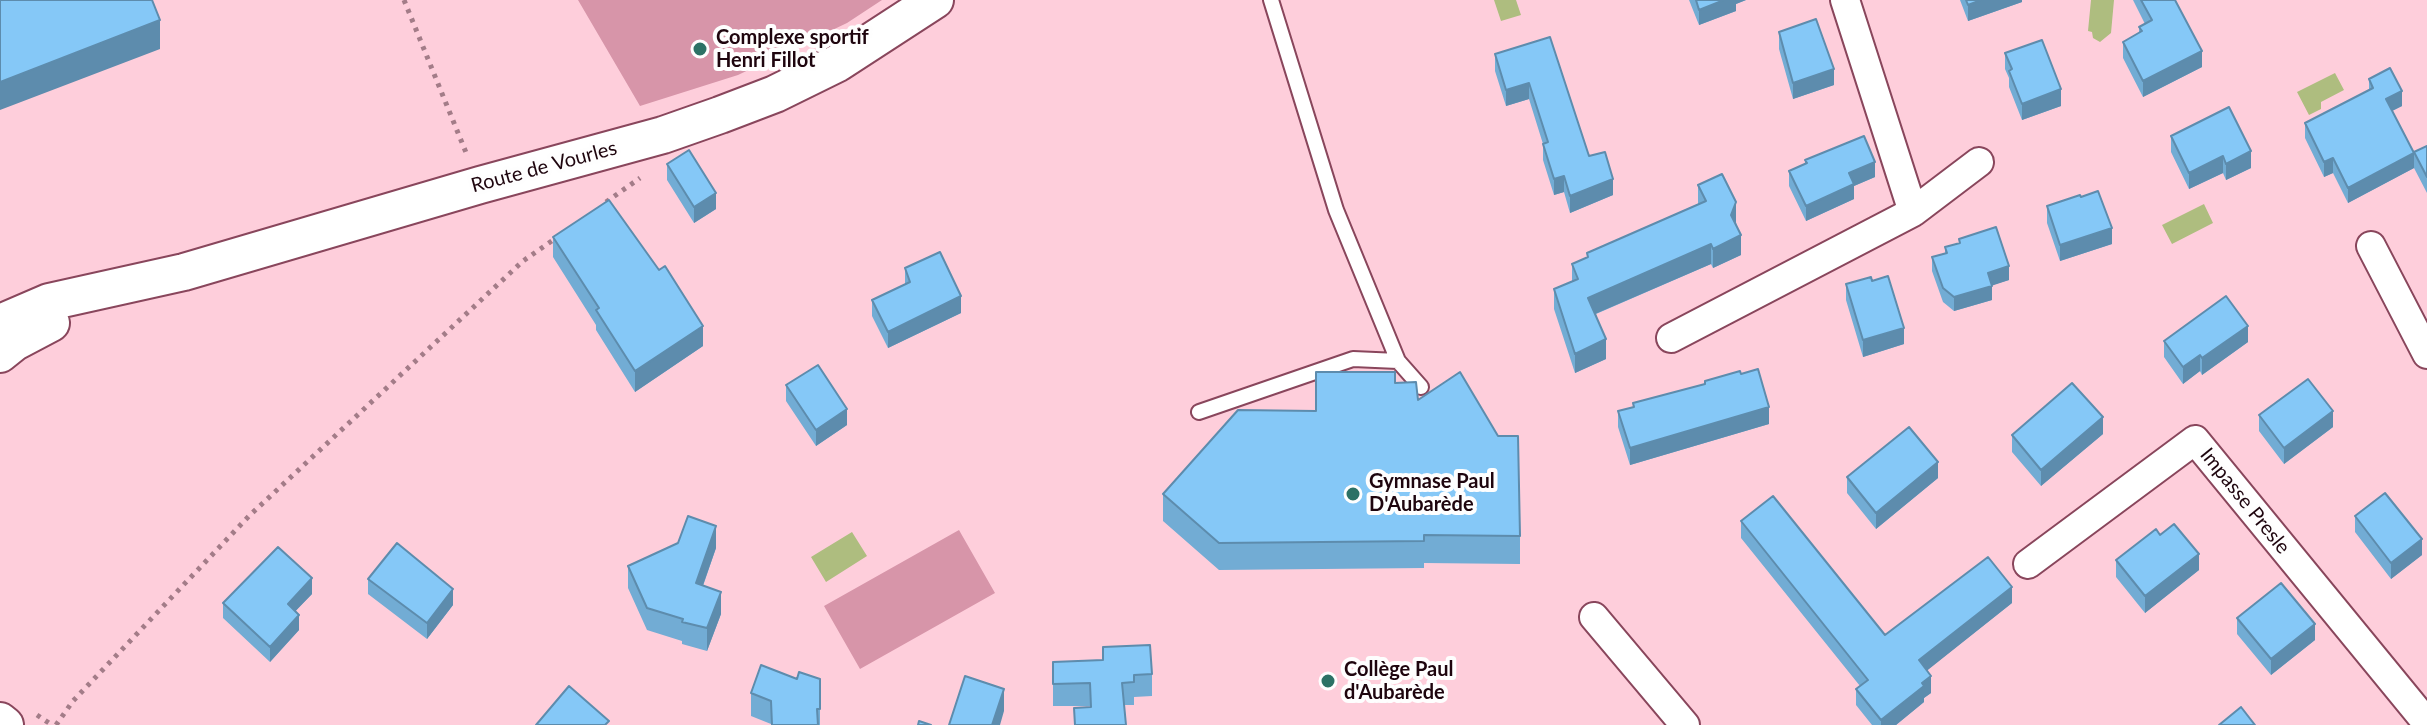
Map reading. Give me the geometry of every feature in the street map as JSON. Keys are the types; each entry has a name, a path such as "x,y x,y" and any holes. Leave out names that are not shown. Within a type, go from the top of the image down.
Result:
{"street":[{"name":"Route de Vourles","path":"0,323 49,302 184,272 663,135 788,88 838,63 935,0"},
{"path":"1845,0 1913,212"},
{"path":"1671,338 1913,212 1979,162"},
{"path":"2371,246 2427,354"},
{"name":"Route de Vourles","path":"0,354 39,328 131,283"},
{"name":"Impasse Presle","path":"2028,564 2195,440 2427,723"},
{"path":"1594,617 1685,725"},
{"path":"0,721 5,725"}],"lane":[{"path":"1271,0 1336,210 1398,361 1421,387"},
{"path":"1199,412 1353,359 1398,361"}],"path":[{"path":"404,0 480,185"},
{"path":"600,207 667,158 663,135"},
{"path":"56,725 73,701 249,516 523,261 561,234"}],"shaded area":[{"name":"Complexe sportif Henri Fillot","path":"578,0 882,0 847,23 738,75 640,106"},
{"path":"1494,0 1516,0 1521,15 1501,21"},
{"path":"2091,0 2114,0 2111,33 2100,42 2088,31"},
{"path":"2335,73 2344,90 2321,102 2321,109 2309,115 2297,92"},
{"path":"2204,204 2213,223 2172,244 2162,225"},
{"path":"959,530 995,593 860,669 824,606"},
{"path":"852,532 867,556 826,582 811,557"}],"building":[{"path":"0,0 152,0 160,20 0,82"},
{"path":"1696,0 1724,0 1699,10"},
{"path":"2141,0 2175,0 2202,51 2143,81 2123,42 2142,31 2139,27 2152,20"},
{"path":"1816,19 1834,69 1793,83 1779,32"},
{"path":"1550,37 1589,156 1605,152 1613,179 1570,196 1564,176 1554,179 1543,144 1548,142 1529,83 1506,90 1495,54"},
{"path":"2042,40 2061,89 2022,104 2005,53"},
{"path":"2390,68 2402,91 2386,99 2414,153 2348,188 2333,158 2324,162 2305,123 2373,88 2369,79"},
{"path":"2229,107 2251,151 2226,164 2223,156 2189,173 2171,136"},
{"path":"1864,136 1875,162 1849,173 1854,184 1806,206 1789,171 1807,163 1805,160"},
{"path":"2427,146 2427,177 2414,152"},
{"path":"689,150 716,193 694,207 667,164"},
{"path":"1722,174 1736,202 1731,215 1741,235 1713,249 1711,244 1588,298 1606,339 1575,354 1554,289 1578,279 1572,264 1588,257 1587,253 1706,201 1698,185"},
{"path":"2098,191 2112,228 2060,245 2047,206"},
{"path":"609,200 659,270 665,266 703,326 635,371 553,237"},
{"path":"1996,227 2009,266 1988,273 1992,286 1954,297 1943,288 1932,257 1947,253 1945,247 1960,243 1959,239"},
{"path":"940,252 961,296 888,332 872,300 910,282 905,268"},
{"path":"1888,276 1904,328 1863,340 1846,284"},
{"path":"2226,296 2248,326 2202,358 2200,355 2183,367 2164,341"},
{"path":"818,365 847,409 816,430 786,385"},
{"path":"1758,369 1769,407 1630,448 1618,411 1634,407 1633,403 1705,384 1705,381"},
{"name":"Gymnase Paul D'Aubarède","path":"1316,372 1395,372 1395,383 1416,382 1418,400 1460,372 1498,436 1518,436 1520,536 1424,535 1424,541 1219,543 1163,494 1238,410 1316,411"},
{"path":"2308,379 2333,411 2284,448 2259,415"},
{"path":"2072,383 2103,417 2041,470 2012,435"},
{"path":"1909,427 1938,462 1876,513 1847,477"},
{"path":"2385,493 2422,539 2391,563 2355,516"},
{"path":"1773,496 1885,635 1988,557 2012,587 1919,660 1931,676 1922,683 1924,686 1881,720 1856,689 1868,680 1741,521"},
{"path":"688,516 716,526 696,583 721,592 707,628 647,608 628,566 678,543"},
{"path":"2174,524 2199,554 2145,596 2116,560 2156,529 2160,535"},
{"path":"397,543 453,589 427,623 368,579"},
{"path":"278,547 312,578 288,604 299,615 270,647 223,603"},
{"path":"2281,583 2315,624 2271,659 2237,618"},
{"path":"1150,645 1152,674 1134,675 1134,682 1122,683 1126,725 1075,725 1074,708 1091,707 1090,683 1053,684 1053,662 1103,660 1103,647"},
{"path":"761,665 797,679 799,672 820,679 818,725 772,725 771,701 751,693"},
{"path":"965,676 1004,689 992,725 949,725"},
{"path":"569,686 609,721 605,725 536,725"},
{"path":"2241,707 2255,725 2219,725"}],"place":[{"name":"Complexe sportif Henri Fillot","path":"700,49"},
{"name":"Gymnase Paul D'Aubarède","path":"1353,494"},
{"name":"Collège Paul d'Aubarède","path":"1328,681"}]}
